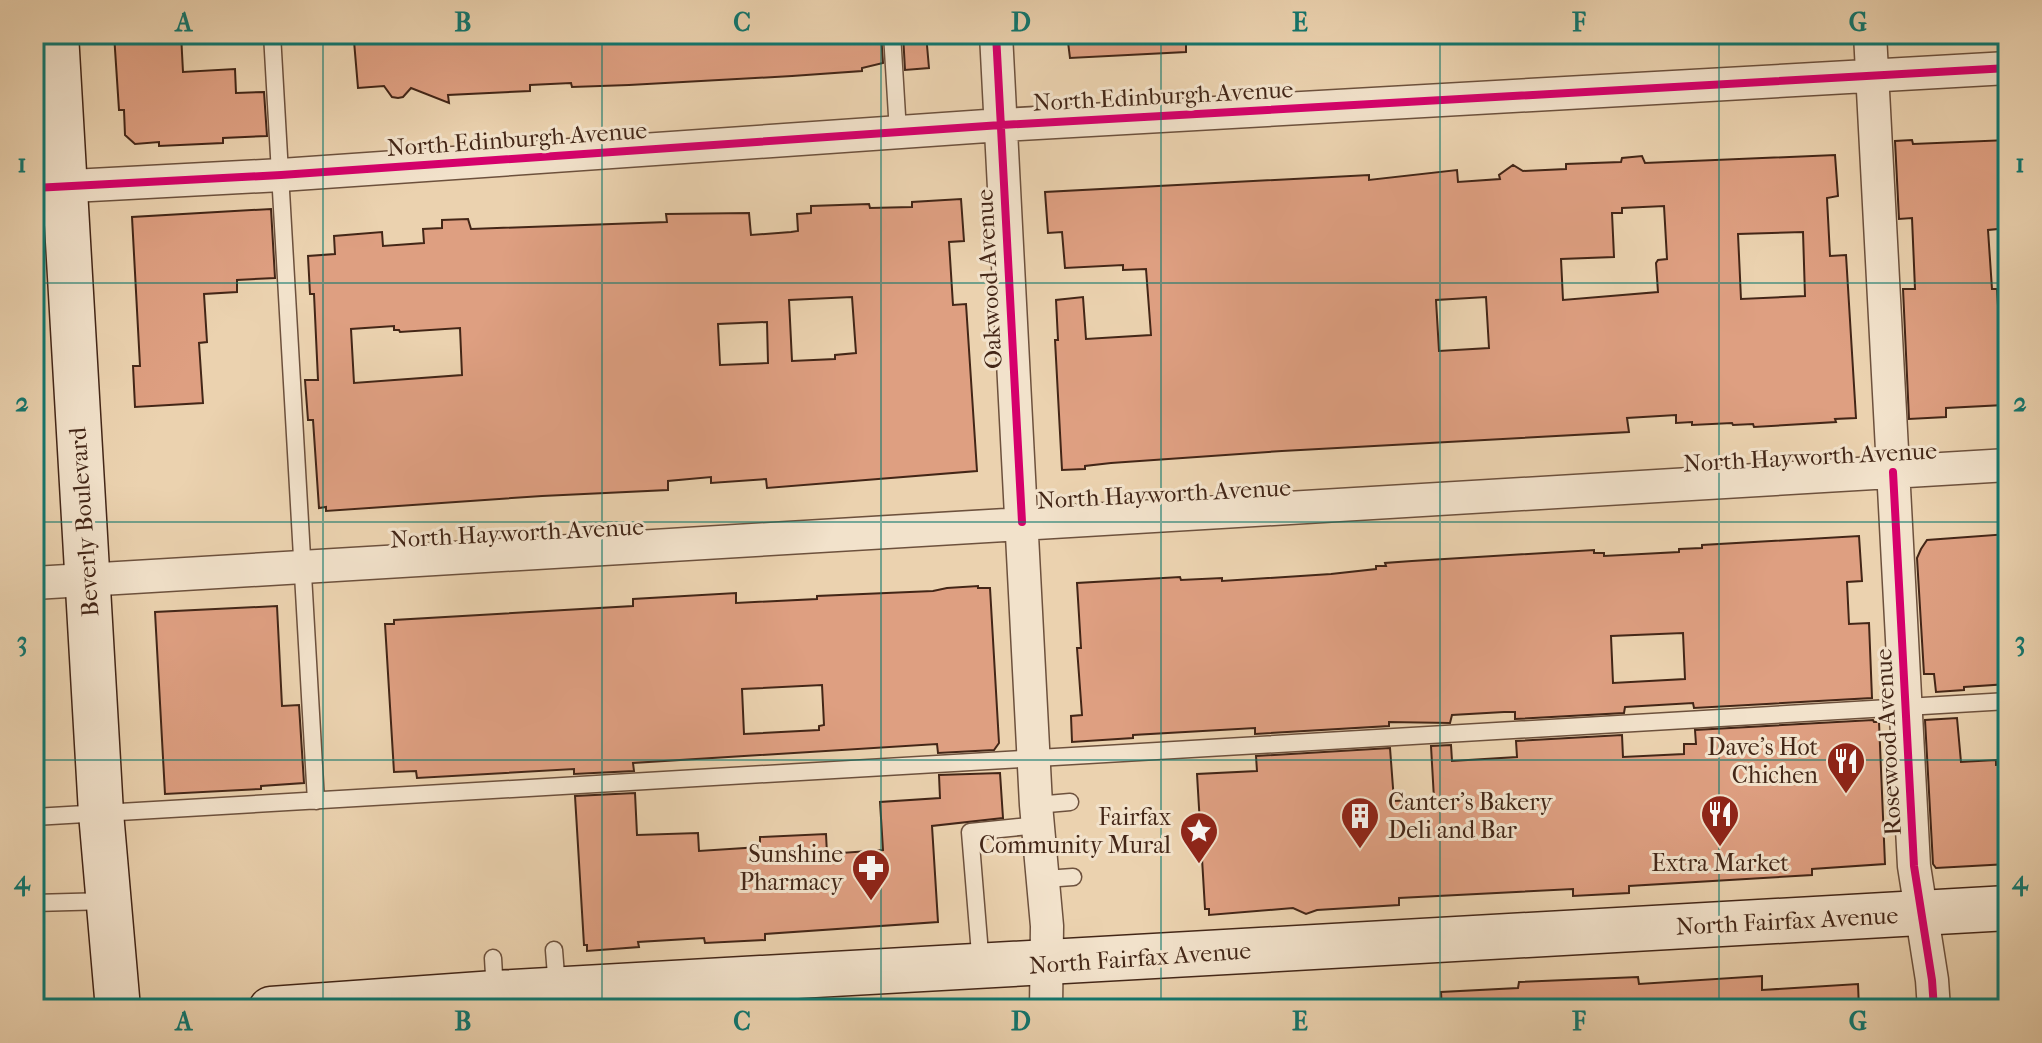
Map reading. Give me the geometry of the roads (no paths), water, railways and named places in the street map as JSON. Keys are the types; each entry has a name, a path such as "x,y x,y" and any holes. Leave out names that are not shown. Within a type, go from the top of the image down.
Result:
{"main road":[{"name":"Beverly Boulevard","path":"56,34 50,187 87,580 101,813 118,1009"},
{"name":"North Fairfax Avenue","path":"271,1009 494,975 556,970 981,968 2008,908"}],"street":[{"name":"Oakwood Avenue","path":"996,34 1037,815 1059,878 1047,964 1046,1009"},
{"name":"Rosewood Avenue","path":"1870,34 1914,866 1934,1009"},
{"name":"North Edinburgh Avenue","path":"50,187 281,175 1001,125 2008,68"},
{"name":"North Hayworth Avenue","path":"34,583 2008,465"}],"lane":[{"path":"272,34 316,801"},
{"path":"892,34 898,132"},
{"path":"34,817 2008,701"},
{"path":"981,968 970,832 1037,815 1070,802"},
{"path":"34,903 111,901"}],"place":[{"name":"Dave's Hot Chichen","path":"1846,795"},
{"name":"Extra Market","path":"1720,848"},
{"name":"Canter's Bakery Deli and Bar","path":"1360,850"},
{"name":"Fairfax Community Mural","path":"1199,865"},
{"name":"Sunshine Pharmacy","path":"871,902"}]}
